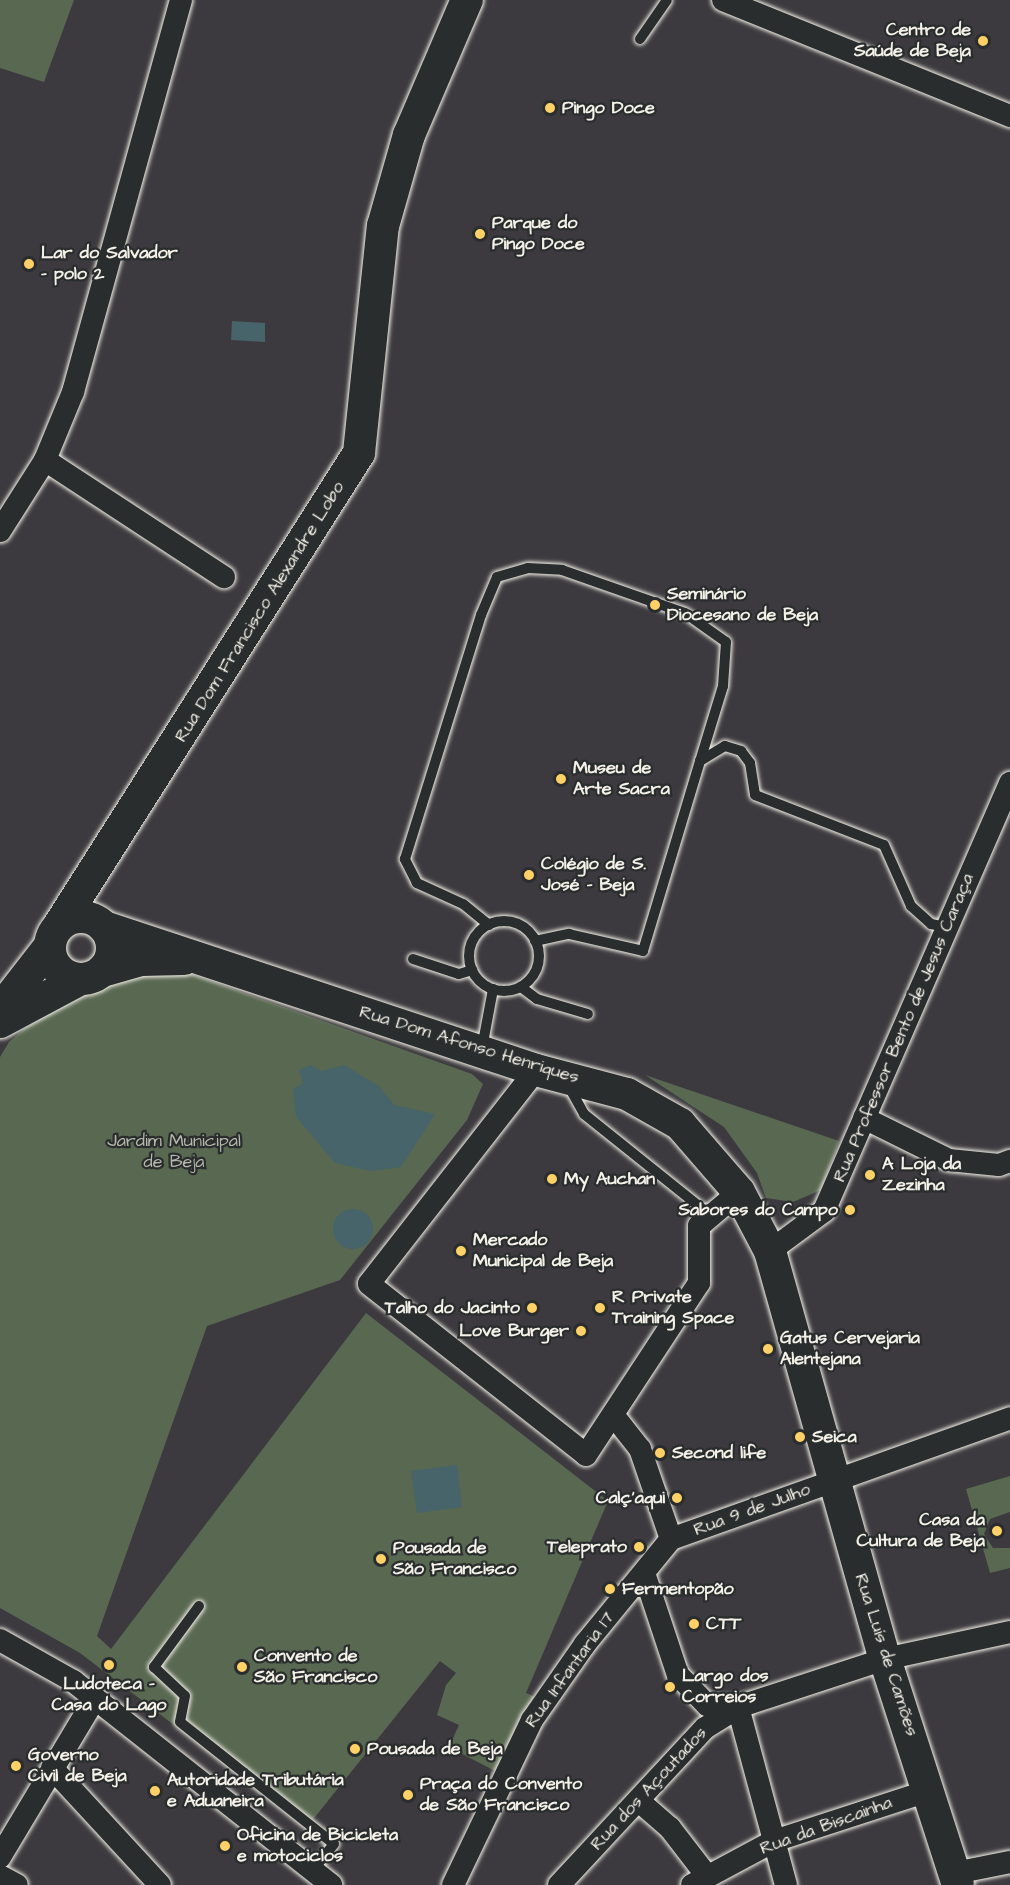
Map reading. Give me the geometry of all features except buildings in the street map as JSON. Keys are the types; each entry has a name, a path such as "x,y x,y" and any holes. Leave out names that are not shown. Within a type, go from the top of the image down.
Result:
{"main road":[{"name":"Rua Dom Francisco Alexandre Lobo","path":"55,936 359,453 383,226 409,135 469,2"},
{"path":"86,890 112,945 91,975"},
{"path":"1,1007 55,936 83,916 101,924"},
{"name":"Rua Dom Afonso Henriques","path":"101,924 154,940 196,959 549,1072 627,1094 680,1124 739,1192 770,1251"},
{"path":"55,936 61,972 91,975"},
{"path":"1,1007 141,960 196,959"},
{"name":"Rua Luís de Camões","path":"770,1251 832,1480 885,1659 931,1790 956,1879"}],"street":[{"path":"0,531 45,460 73,392 181,0"},
{"path":"723,0 1010,116"},
{"path":"45,460 224,577"},
{"name":"Rua Professor Bento de Jesus Caraça","path":"770,1251 824,1211 1010,783"},
{"path":"549,1072 369,1284 586,1455 614,1416 699,1283 699,1226 739,1192"},
{"path":"864,1118 949,1160 1010,1161"},
{"path":"614,1416 639,1449 671,1539"},
{"name":"Rua 9 de Julho","path":"671,1539 1010,1418"},
{"name":"Rua Infantaria 17","path":"453,1885 484,1812 532,1720 585,1644 671,1539"},
{"path":"644,1573 678,1675 707,1705 738,1707 786,1885"},
{"name":"Rua dos Açoutados","path":"559,1885 640,1802 705,1728 738,1707 885,1659 1010,1632"},
{"path":"0,1640 95,1698 332,1885"},
{"path":"0,1857 95,1698"},
{"path":"52,1768 160,1885"},
{"name":"Rua da Biscainha","path":"700,1881 774,1841 931,1790"},
{"path":"640,1802 670,1828 700,1881"},
{"path":"956,1879 1010,1862"},
{"path":"0,1876 17,1885"}],"lane":[{"path":"640,39 667,0"},
{"path":"489,925 463,904 417,883 405,859 497,577 528,568 562,570 685,613 726,642 723,686 643,951 569,934 536,941"},
{"path":"700,761 725,746 741,751 750,763 755,795 884,844 911,906 931,924 947,927"},
{"path":"521,987 539,962 536,941 510,922 489,925 470,949 472,970 493,989 521,987 537,999 588,1014"},
{"path":"413,959 459,974 472,970"},
{"path":"481,1050 493,989"},
{"path":"549,1072 584,1114 710,1215"},
{"path":"199,1606 154,1667 185,1696 180,1722 334,1844 313,1870"}],"green space":[{"path":"0,0 74,0 44,82 0,68"},
{"name":"Jardim Municipal de Beja","path":"174,968 472,1074 483,1084 467,1120 340,1280 207,1326 97,1636 111,1649 366,1313 608,1501 526,1693 539,1699 495,1771 449,1747 459,1725 437,1715 446,1685 456,1673 440,1661 307,1827 80,1653 0,1608 0,1057 9,1042 62,997 118,974"},
{"path":"645,1075 839,1141 821,1190 793,1202 766,1198 757,1173 724,1127"},
{"path":"1010,1476 1010,1512 990,1519 984,1534 993,1548 1010,1548 1010,1568 990,1573 966,1489"}],"water":[{"path":"232,321 265,323 265,342 231,340"},
{"path":"310,1065 322,1071 344,1065 379,1086 394,1105 435,1114 401,1167 371,1171 335,1163 296,1117 293,1089 303,1083 299,1070"},
{"path":"353,1209 367,1215 373,1229 367,1243 353,1249 339,1243 333,1229 339,1215"},
{"path":"457,1465 462,1507 417,1513 411,1471"}],"place":[{"name":"Centro de Saúde de Beja","path":"983,41"},
{"name":"Pingo Doce","path":"550,108"},
{"name":"Parque do Pingo Doce","path":"480,234"},
{"name":"Lar do Salvador - polo 2","path":"29,264"},
{"name":"Seminário Diocesano de Beja","path":"655,605"},
{"name":"Museu de Arte Sacra","path":"561,779"},
{"name":"Colégio de S. José - Beja","path":"529,875"},
{"name":"A Loja da Zezinha","path":"870,1175"},
{"name":"My Auchan","path":"552,1179"},
{"name":"Sabores do Campo","path":"850,1210"},
{"name":"Mercado Municipal de Beja","path":"461,1251"},
{"name":"Talho do Jacinto","path":"532,1308"},
{"name":"R Private Training Space","path":"600,1308"},
{"name":"Love Burger","path":"581,1331"},
{"name":"Gatus Cervejaria Alentejana","path":"768,1349"},
{"name":"Seica","path":"800,1437"},
{"name":"Second life","path":"660,1453"},
{"name":"Calç'aqui","path":"677,1498"},
{"name":"Casa da Cultura de Beja","path":"997,1531"},
{"name":"Teleprato","path":"639,1547"},
{"name":"Pousada de São Francisco","path":"381,1559"},
{"name":"Fermentopão","path":"610,1589"},
{"name":"CTT","path":"694,1624"},
{"name":"Ludoteca - Casa do Lago","path":"109,1665"},
{"name":"Convento de São Francisco","path":"242,1667"},
{"name":"Largo dos Correios","path":"670,1687"},
{"name":"Pousada de Beja","path":"355,1749"},
{"name":"Governo Civil de Beja","path":"16,1766"},
{"name":"Autoridade Tributária e Aduaneira","path":"155,1791"},
{"name":"Praça do Convento de São Francisco","path":"408,1795"},
{"name":"Oficina de Bicicleta e motociclos","path":"225,1846"}]}
